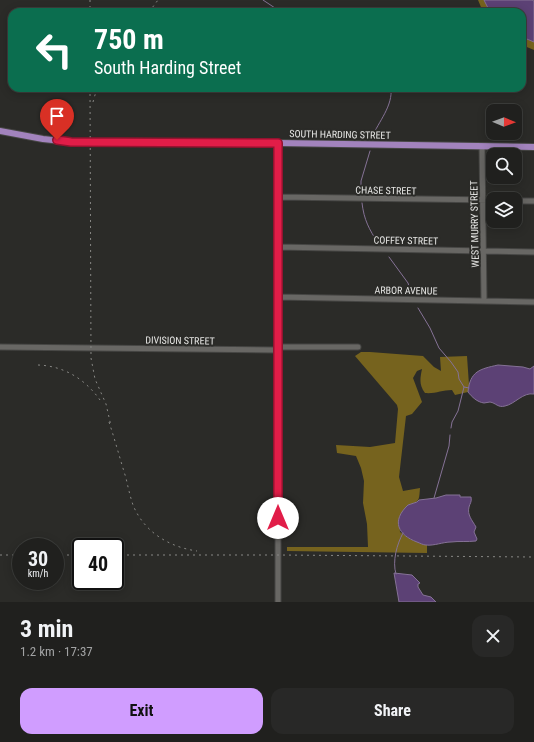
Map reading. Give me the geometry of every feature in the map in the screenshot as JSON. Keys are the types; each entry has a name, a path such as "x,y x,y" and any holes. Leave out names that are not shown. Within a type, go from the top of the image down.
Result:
{"main road":[{"name":"SOUTH HARDING STREET","path":"0,132 71,142 278,143 534,147"}],"street":[{"path":"278,143 278,602"},
{"name":"WEST MURRY STREET","path":"482,146 484,301"},
{"name":"CHASE STREET","path":"278,197 483,200"},
{"path":"522,201 534,201"},
{"name":"COFFEY STREET","path":"278,247 534,252"},
{"name":"ARBOR AVENUE","path":"278,297 534,302"},
{"name":"DIVISION STREET","path":"0,348 278,350 282,347 358,347"}],"shaded area":[{"path":"478,0 484,0 488,8 481,8"},
{"path":"484,0 534,1 534,42 526,39 526,8 488,8"},
{"path":"526,39 534,42 534,50 526,47"},
{"path":"361,352 423,356 434,367 441,371 440,357 467,356 468,392 455,395 452,390 425,393 420,382 422,369 417,371 413,378 422,402 412,414 406,416 399,477 403,491 420,488 420,492 418,500 415,503 408,505 402,514 400,521 400,532 410,539 427,545 427,553 287,551 287,547 368,547 367,524 363,503 364,481 361,468 356,456 337,453 336,445 370,447 395,443 398,409 397,405 355,356"},
{"path":"498,365 530,369 534,366 534,394 523,396 509,405 503,406 490,402 479,402 475,399 468,392 471,379 477,372"},
{"path":"446,495 471,497 469,513 476,527 474,532 477,539 476,541 425,545 405,536 399,527 398,522 403,511 408,505 419,500"},
{"path":"394,573 412,575 420,583 418,584 418,587 423,595 431,597 436,602 399,602"}],"waterway":[{"path":"263,0 275,8"},
{"path":"372,137 388,107 391,92"},
{"path":"361,193 361,181 370,151"},
{"path":"362,203 367,224 378,243"},
{"path":"389,257 408,283 411,293"},
{"path":"418,308 430,328 439,348 458,372 459,379 464,387 458,411 452,422 451,428"},
{"path":"464,387 469,388"},
{"path":"434,498 449,446 450,435"},
{"path":"396,574 396,553 403,533"}],"railway":[{"path":"90,0 90,8"},
{"path":"152,8 158,0"},
{"path":"90,92 91,358 95,379 106,404 111,426"},
{"path":"93,102 96,92"},
{"path":"38,365 57,368 73,375 88,386 100,400"},
{"path":"109,422 132,502 138,515 151,530 167,542 197,551"},
{"path":"0,555 12,555"},
{"path":"64,555 72,555"},
{"path":"124,555 534,557"}],"route":[{"path":"57,140 71,142 278,143 278,518"}]}
